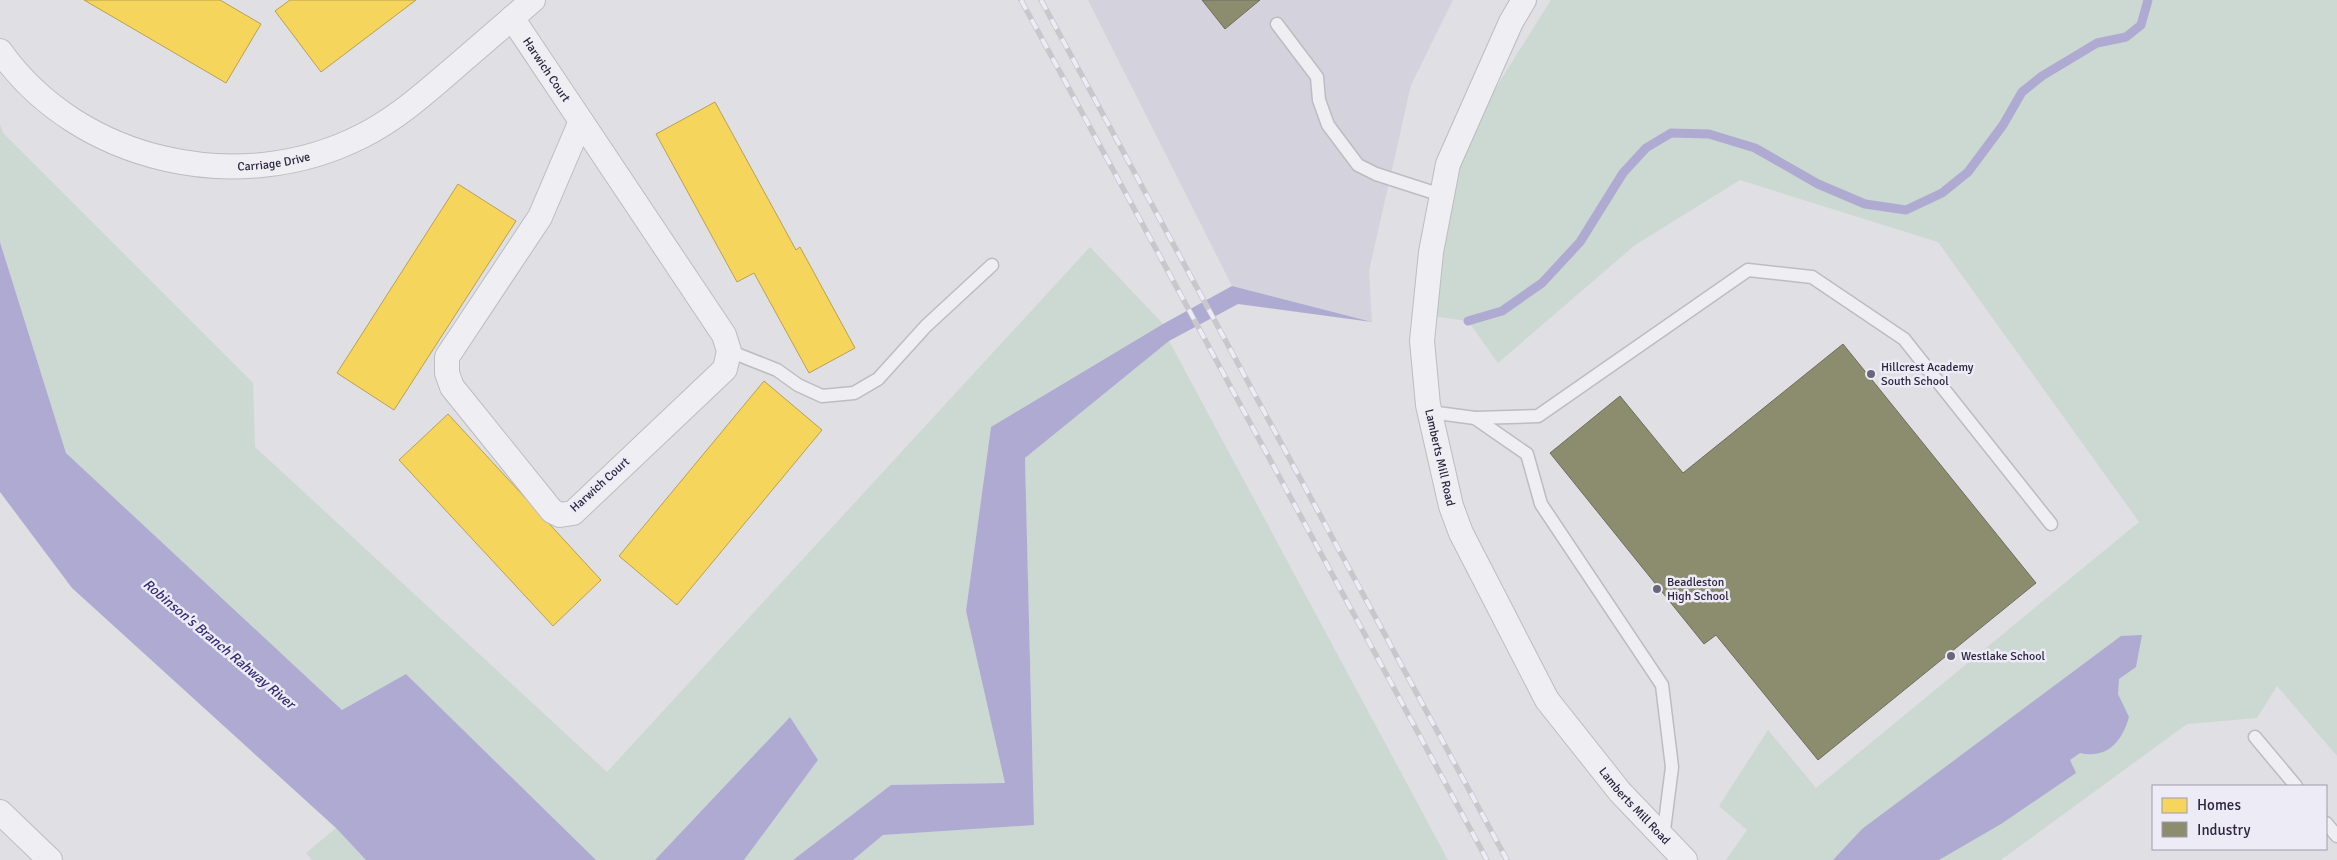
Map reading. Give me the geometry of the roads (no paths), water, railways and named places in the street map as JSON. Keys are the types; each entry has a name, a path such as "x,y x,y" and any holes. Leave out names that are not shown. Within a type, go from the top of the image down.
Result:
{"street":[{"name":"Carriage Drive","path":"0,51 25,80 47,101 98,134 155,156 207,166 245,167 305,158 362,136 413,104 533,0"},
{"name":"Lamberts Mill Road","path":"1524,0 1511,22 1448,164 1430,252 1422,341 1430,412 1451,506 1461,532 1547,700 1620,792 1685,860"},
{"name":"Harwich Court","path":"512,18 581,121 724,335 729,351 725,369 573,513 560,515 552,511 452,387 447,373 447,358 540,217 581,121"},
{"path":"0,812 50,860"}],"lane":[{"path":"1277,24 1317,76 1319,100 1328,125 1358,165 1376,174 1441,195"},
{"path":"729,351 777,370 798,386 822,396 854,393 878,378 926,326 992,265"},
{"path":"1430,412 1475,418 1538,416 1748,270 1812,277 1904,339 2051,524"},
{"path":"1475,418 1527,454 1541,504 1662,685 1672,767 1663,838"},
{"path":"2255,737 2295,785"},
{"path":"2327,824 2337,836"}],"water":[{"name":"Robinson's Branch Rahway River","path":"0,242 66,453 342,710 406,674 596,860 366,860 336,828 72,588 0,492"},
{"path":"1232,286 1372,322 1238,304 1169,341 1025,458 1034,825 883,835 853,860 793,860 891,785 1005,783 966,611 991,427 1163,324"},
{"path":"2142,635 2136,667 2119,679 2118,694 2129,717 2122,734 2112,747 2098,753 2080,753 2070,760 2076,773 2001,824 1939,860 1833,860 1862,829 2121,636"},
{"path":"790,717 818,760 744,860 655,860"}],"waterway":[{"path":"1468,321 1502,311 1542,283 1580,242 1623,173 1646,148 1671,133 1709,134 1755,148 1818,184 1865,204 1906,210 1942,193 1968,172 2003,125 2022,92 2042,76 2097,43 2126,37 2141,25 2148,0"}],"railway":[{"path":"1021,0 1487,860"},
{"path":"1041,0 1507,860"}],"place":[{"name":"Hillcrest Academy South School","path":"1871,374"},
{"name":"Beadleston High School","path":"1657,589"},
{"name":"Westlake School","path":"1951,656"}]}
